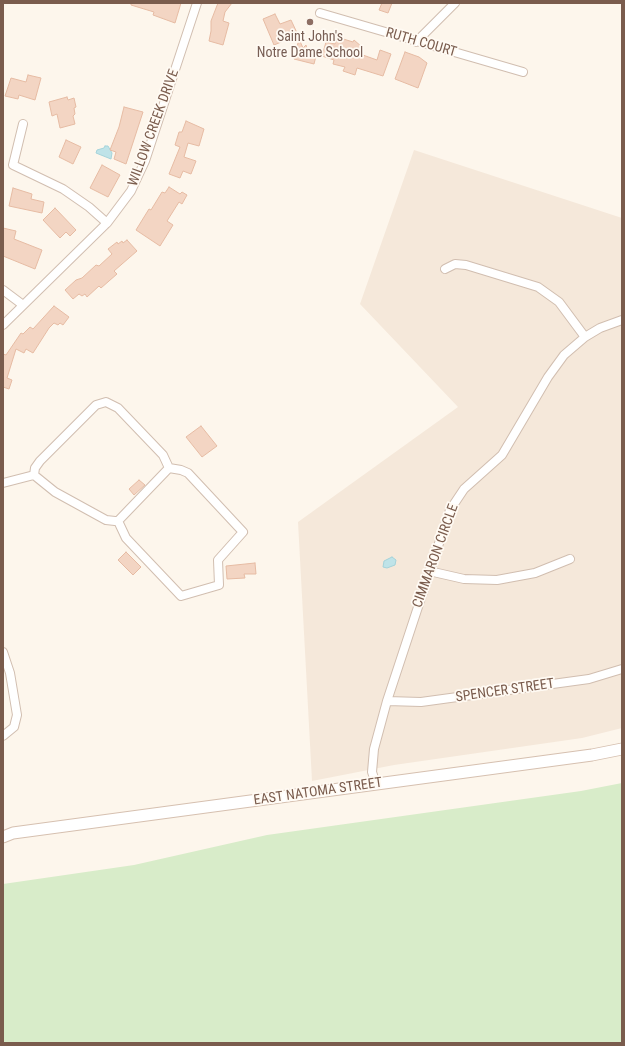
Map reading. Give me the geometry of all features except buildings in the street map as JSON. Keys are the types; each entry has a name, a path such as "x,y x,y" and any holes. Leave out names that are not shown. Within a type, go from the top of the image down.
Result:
{"main road":[{"name":"EAST NATOMA STREET","path":"6,834 592,755 622,749"}],"street":[{"name":"WILLOW CREEK DRIVE","path":"3,324 106,223 132,192 139,177 197,3"},
{"path":"416,42 455,3"},
{"name":"RUTH COURT","path":"320,13 523,72"},
{"path":"23,124 13,165 63,189 89,207 106,223"},
{"path":"445,269 455,264 466,264 538,287 559,302 585,337"},
{"path":"3,290 23,305"},
{"name":"CIMMARON CIRCLE","path":"376,784 372,772 372,760 388,701 429,571 453,504 464,489 502,455 556,365 564,355 585,337 600,328 622,320"},
{"path":"34,475 40,461 96,405 106,402 118,408 163,455 169,468"},
{"path":"118,521 169,468"},
{"path":"118,521 126,538 181,596 219,585 218,560 243,532 188,473 169,468"},
{"path":"3,483 34,475"},
{"path":"34,475 55,492 106,520 118,521"},
{"path":"429,571 464,579 497,580 535,573 570,559"},
{"path":"3,652 10,673 17,715 14,727 3,736"},
{"name":"SPENCER STREET","path":"388,701 413,703 437,700 589,679 622,669"}],"shaded area":[{"path":"414,150 622,218 622,728 582,738 394,765 312,781 298,522 458,407 360,304"}],"green space":[{"path":"622,783 622,1043 3,1043 3,884 134,865 267,835 581,791"}],"water":[{"path":"105,146 108,146 112,153 111,159 96,153 97,150 104,148"},
{"path":"392,557 396,560 395,565 387,568 383,567 384,561"}],"place":[{"name":"Saint John's Notre Dame School","path":"310,22"}]}
